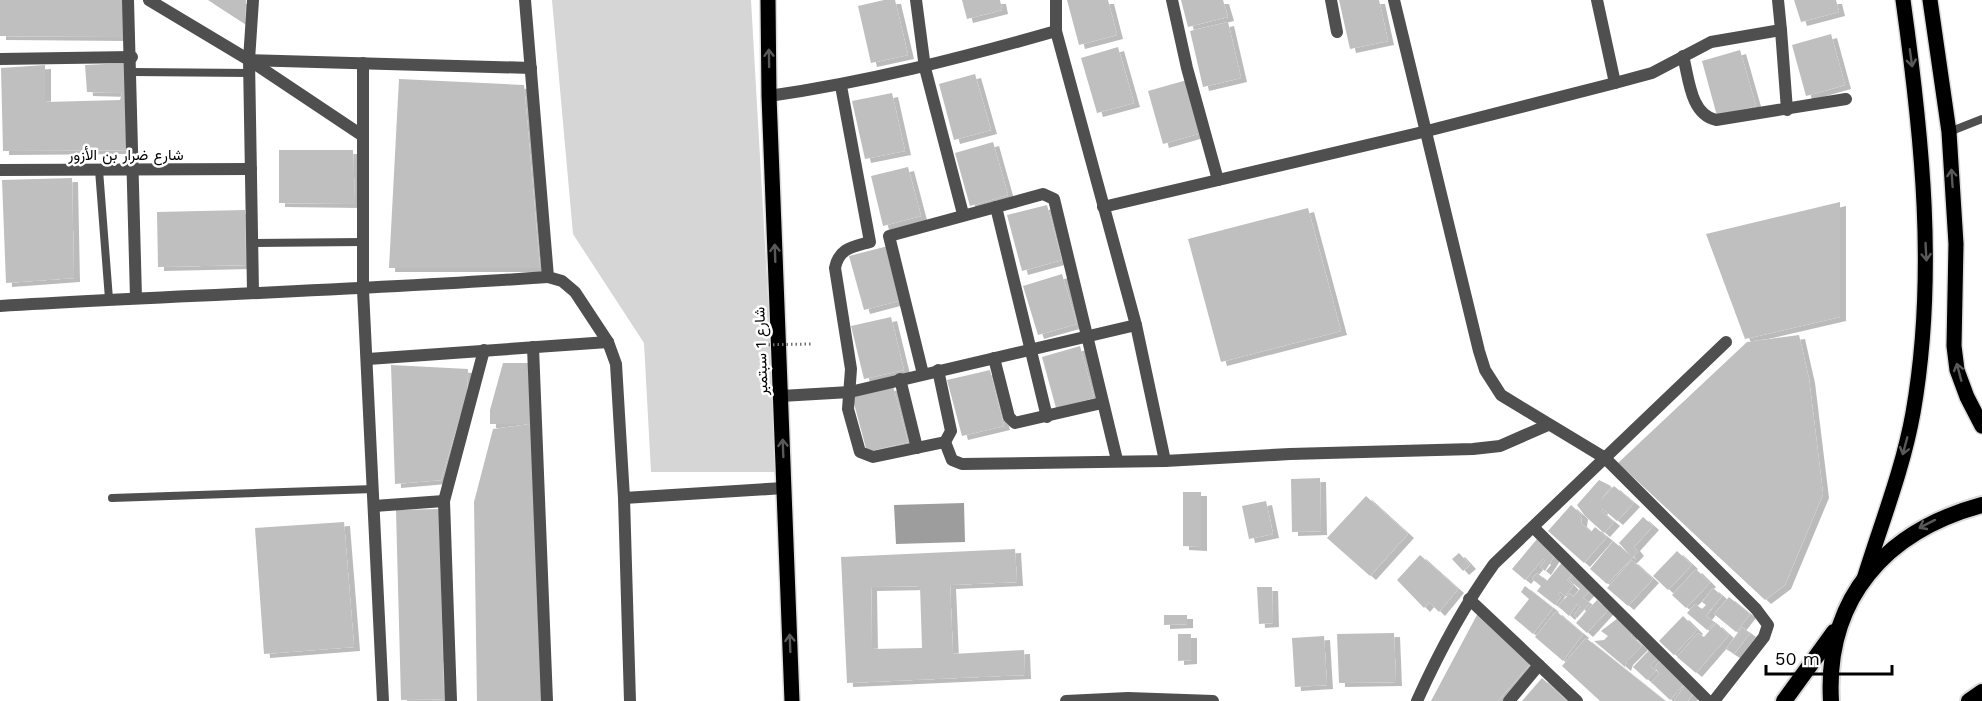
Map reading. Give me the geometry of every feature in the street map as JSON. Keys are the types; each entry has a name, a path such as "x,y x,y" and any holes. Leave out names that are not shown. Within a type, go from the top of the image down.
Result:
{"highway":[{"path":"1784,701 1843,618 1863,580 1887,552 1916,530 1948,514 1982,505"},
{"path":"1831,701 1830,681 1834,649 1843,618"},
{"path":"1969,701 1982,693"}],"main road":[{"name":"شارع 1 سبتمبر","path":"768,0 769,96 792,701"},
{"path":"1863,580 1906,444 1923,348 1926,268 1922,164 1903,0"},
{"path":"1930,0 1949,132 1956,244 1954,346 1957,370 1967,397 1982,426"}],"street":[{"path":"128,0 132,57 136,298"},
{"path":"149,0 249,66 363,136"},
{"path":"253,0 249,66 253,292"},
{"path":"525,0 548,277"},
{"path":"916,0 925,68 963,214"},
{"path":"1056,0 1056,31 1136,325 1165,461"},
{"path":"1172,0 1187,68 1218,180"},
{"path":"1331,0 1337,32"},
{"path":"1394,0 1485,370 1501,395 1605,458 1756,609 1768,625 1764,637 1714,701"},
{"path":"1597,0 1615,83"},
{"path":"1778,0 1787,110"},
{"path":"1103,207 1427,131 1615,83 1652,73 1711,42 1781,30"},
{"path":"769,96 841,86 925,68 1056,31"},
{"path":"1683,56 1697,109 1716,120 1846,99"},
{"path":"0,59 132,57"},
{"path":"249,66 363,63 531,68"},
{"path":"363,63 363,290 383,701"},
{"path":"841,86 870,242"},
{"name":"شارع ضرار بن الأزور","path":"0,170 251,169"},
{"path":"938,370 951,431 945,442 873,457 865,456 860,452 848,409 851,369 835,268 838,256 844,249 963,214 1043,194 1054,199 1102,403 1118,460"},
{"path":"996,207 1047,417"},
{"path":"890,236 923,374"},
{"path":"0,306 253,292 363,290 548,277 562,281 575,292 608,342 616,364 624,498 630,701"},
{"path":"781,396 850,392 1136,325"},
{"path":"368,359 608,342"},
{"path":"1417,701 1440,649 1469,599 1494,564 1726,342"},
{"path":"533,347 547,701"},
{"path":"451,701 444,501 484,350"},
{"path":"994,358 1011,422 1021,424 1102,403"},
{"path":"900,380 917,448"},
{"path":"945,442 952,460 962,464 1165,461 1290,454 1473,449 1500,446 1548,425"},
{"path":"624,498 784,488"},
{"path":"375,506 444,501"},
{"path":"1533,527 1708,701"},
{"path":"1469,599 1577,701"},
{"path":"1509,701 1539,665"},
{"path":"1066,701 1128,698 1213,701"}],"lane":[{"path":"132,72 249,66"},
{"path":"1949,132 1982,119"},
{"path":"99,170 109,299"},
{"path":"253,243 363,242"},
{"path":"112,498 374,489"}],"path":[{"path":"755,345 811,345"}],"shaded area":[{"path":"552,0 751,0 778,472 651,472 644,343 573,234"},
{"path":"964,503 965,542 896,544 894,505"}],"building":[{"path":"0,0 123,0 124,37 0,36"},
{"path":"208,0 246,0 245,24"},
{"path":"895,0 908,55 871,63 858,6"},
{"path":"962,0 1000,0 1002,10 967,19"},
{"path":"1067,0 1108,0 1117,35 1079,45"},
{"path":"1181,0 1223,0 1228,17 1188,27"},
{"path":"1339,0 1379,0 1388,41 1350,49"},
{"path":"1794,0 1836,0 1839,12 1801,22"},
{"path":"1228,22 1241,78 1203,87 1190,31"},
{"path":"1831,34 1845,85 1806,96 1792,45"},
{"path":"1118,47 1134,103 1097,113 1081,58"},
{"path":"1740,50 1756,106 1717,116 1702,61"},
{"path":"126,63 128,150 3,151 1,68 45,65 45,102 120,100 122,93 87,92 85,65"},
{"path":"975,74 991,130 954,140 939,84"},
{"path":"399,79 524,85 540,268 389,268"},
{"path":"1187,80 1201,133 1163,144 1148,91"},
{"path":"892,93 905,151 865,159 852,101"},
{"path":"993,142 1008,195 970,206 955,153"},
{"path":"279,150 353,150 355,204 279,203"},
{"path":"908,167 921,216 883,226 871,176"},
{"path":"72,178 74,278 6,283 2,180"},
{"path":"1840,202 1840,317 1745,339 1706,234"},
{"path":"1047,205 1062,260 1022,271 1007,215"},
{"path":"1308,208 1341,331 1221,362 1188,239"},
{"path":"245,210 246,265 158,267 157,212"},
{"path":"888,246 902,300 864,310 849,256"},
{"path":"1062,274 1077,324 1038,335 1023,286"},
{"path":"891,317 904,370 864,379 851,326"},
{"path":"1799,335 1809,379 1823,494 1785,585 1765,600 1618,463 1747,342"},
{"path":"1080,346 1094,398 1056,408 1042,357"},
{"path":"503,363 528,363 531,424 490,424 490,410"},
{"path":"391,365 468,369 467,394 441,480 395,484"},
{"path":"990,370 1004,426 962,436 947,380"},
{"path":"893,386 908,442 867,452 852,396"},
{"path":"531,424 542,701 477,701 474,502 493,429"},
{"path":"1320,478 1321,531 1292,532 1291,479"},
{"path":"1599,480 1611,486 1600,501 1614,486 1634,503 1617,521 1603,509 1601,511 1614,522 1604,533 1585,516 1577,505"},
{"path":"1183,492 1201,492 1201,547 1183,546"},
{"path":"1366,496 1408,534 1370,576 1327,538"},
{"path":"1266,501 1273,534 1249,539 1242,506"},
{"path":"1571,505 1582,515 1581,523 1591,532 1595,527 1607,537 1584,563 1548,531"},
{"path":"439,509 444,699 401,700 396,510"},
{"path":"1643,517 1653,526 1634,547 1638,552 1607,584 1590,569 1613,541 1631,556 1619,543"},
{"path":"344,522 354,647 264,654 255,528"},
{"path":"1537,539 1554,557 1545,571 1540,567 1545,561 1543,559 1525,580 1512,569"},
{"path":"1015,549 1017,582 950,585 953,654 1024,650 1025,675 847,683 841,557","holes":["920,586 922,648 872,649 871,587"]},
{"path":"1677,551 1692,565 1668,590 1653,576"},
{"path":"1459,553 1470,565 1463,571 1452,559"},
{"path":"1420,555 1458,589 1439,612 1429,602 1424,608 1397,580"},
{"path":"1632,560 1653,579 1628,606 1607,588"},
{"path":"1563,561 1574,571 1567,580 1573,586 1565,596 1560,592 1558,594 1561,597 1555,605 1537,591 1541,586 1532,579 1537,573 1547,581"},
{"path":"1696,569 1710,583 1686,608 1672,595"},
{"path":"1575,573 1592,588 1583,598 1590,603 1577,618 1574,615 1580,607 1577,604 1569,616 1558,606 1570,593 1573,597 1580,589 1569,580"},
{"path":"1525,586 1553,608 1533,634 1514,618 1529,599 1521,592"},
{"path":"1257,587 1272,587 1273,623 1259,624"},
{"path":"1713,588 1722,596 1706,616 1714,622 1707,630 1687,613 1695,604 1702,609 1706,605 1702,602"},
{"path":"1729,597 1750,614 1736,632 1714,614"},
{"path":"1597,600 1608,610 1587,633 1576,623"},
{"path":"1556,611 1583,634 1563,661 1535,637"},
{"path":"1478,613 1531,663 1498,701 1431,701"},
{"path":"1164,615 1187,615 1187,624 1164,625"},
{"path":"1683,616 1697,630 1674,655 1659,641"},
{"path":"1618,618 1634,631 1631,636 1642,646 1627,661 1625,667 1594,641 1604,640 1608,636 1601,631"},
{"path":"1716,623 1729,635 1696,673 1677,657 1698,633 1704,637"},
{"path":"1742,627 1750,633 1734,654 1726,649"},
{"path":"1394,633 1396,682 1339,683 1337,634"},
{"path":"1178,634 1191,634 1191,660 1178,661"},
{"path":"1324,636 1327,685 1295,687 1292,638"},
{"path":"1586,638 1665,701 1600,701 1562,666"},
{"path":"1652,647 1661,655 1650,666 1656,671 1647,680 1633,667"},
{"path":"1661,660 1686,682 1670,700 1651,682 1659,674 1655,667"},
{"path":"1542,678 1567,701 1522,701"},
{"path":"1684,686 1693,694 1688,701 1674,701"}]}
